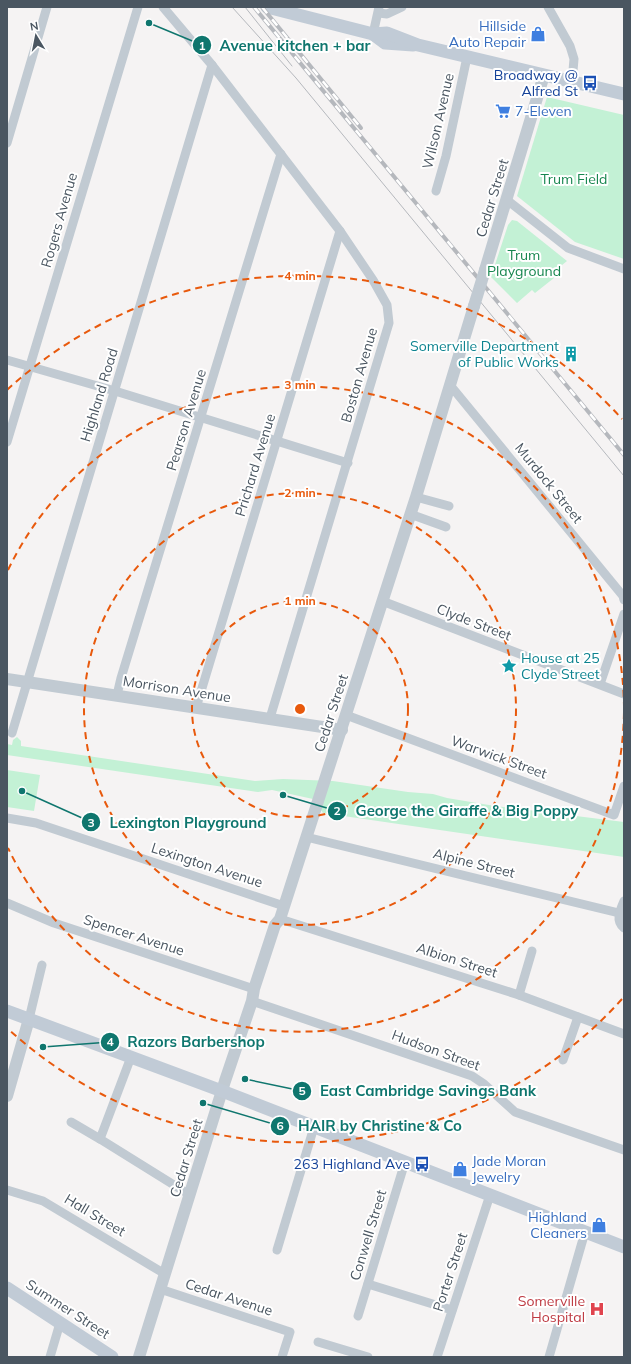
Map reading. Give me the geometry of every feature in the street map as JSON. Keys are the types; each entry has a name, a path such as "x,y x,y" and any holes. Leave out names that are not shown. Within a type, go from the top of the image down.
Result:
{"main road":[{"path":"268,7 373,34 385,43 418,45 624,94"},
{"path":"7,1011 222,1090 624,1247"},
{"name":"Summer Street","path":"7,1288 112,1357"}],"street":[{"path":"7,143 46,7"},
{"name":"Rogers Avenue","path":"7,442 138,7"},
{"name":"Boston Avenue","path":"163,7 212,65 340,231 373,280 387,305 390,323 270,718"},
{"path":"373,34 379,10 391,12 402,7"},
{"path":"548,7 570,46 574,60 572,82"},
{"name":"Wilson Avenue","path":"436,191 446,156 467,57"},
{"name":"Highland Road","path":"12,733 212,65"},
{"name":"Cedar Street","path":"138,1357 275,924 280,919 416,497 544,75"},
{"name":"Pearson Avenue","path":"117,695 120,678 201,419 281,154"},
{"path":"507,200 568,248 624,269"},
{"name":"Prichard Avenue","path":"196,708 278,442 340,231"},
{"path":"7,360 115,391 201,419 348,463"},
{"name":"Murdock Street","path":"450,384 623,596 624,600"},
{"path":"416,497 449,506"},
{"path":"410,514 446,527"},
{"name":"Clyde Street","path":"382,601 441,625 624,694"},
{"path":"600,684 624,614"},
{"name":"Morrison Avenue","path":"7,678 342,730"},
{"name":"Warwick Street","path":"346,715 614,815 624,786"},
{"name":"Lexington Avenue","path":"7,818 36,822 284,906"},
{"name":"Alpine Street","path":"306,837 619,913"},
{"path":"624,901 619,913 619,921 624,928"},
{"name":"Spencer Avenue","path":"7,903 54,923 253,995"},
{"name":"Albion Street","path":"280,919 519,995 624,1034"},
{"path":"519,995 532,951"},
{"path":"7,1096 9,1080 29,1019 42,965"},
{"name":"Hudson Street","path":"253,995 472,1076 484,1084 514,1112 624,1150"},
{"path":"563,1060 578,1017"},
{"path":"100,1139 131,1057"},
{"path":"71,1122 190,1195"},
{"path":"277,1250 314,1126"},
{"name":"Conwell Street","path":"358,1316 405,1162"},
{"name":"Hall Street","path":"7,1190 43,1201 165,1274"},
{"name":"Porter Street","path":"437,1357 490,1195"},
{"path":"549,1357 585,1232"},
{"path":"368,1284 452,1310"},
{"name":"Cedar Avenue","path":"160,1289 290,1332 282,1357"},
{"path":"50,1357 60,1323"},
{"path":"318,1342 368,1357"}],"green space":[{"name":"Trum Field","path":"547,97 624,115 624,259 575,242 517,196"},
{"name":"Trum Playground","path":"512,220 517,221 567,261 551,274 554,278 535,293 532,290 517,303 491,277 508,225"},
{"path":"17,737 21,741 21,746 255,781 283,779 333,781 408,792 433,794 447,798 495,806 624,822 624,857 323,813 313,799 272,790 258,792 7,755 7,744 12,745 13,740"},
{"path":"7,770 40,775 34,811 7,807"}],"tram line":[{"path":"232,7 296,78 624,476"},
{"path":"245,7 292,66"}],"railway":[{"path":"254,7 624,455"},
{"path":"262,7 361,128"}],"place":[{"name":"Avenue kitchen + bar","path":"149,23"},
{"name":"Hillside Auto Repair","path":"538,34"},
{"name":"Broadway @ Alfred St","path":"590,83"},
{"name":"7-Eleven","path":"503,111"},
{"name":"Somerville Department of Public Works","path":"571,354"},
{"name":"House at 25 Clyde Street","path":"509,666"},
{"name":"Lexington Playground","path":"22,791"},
{"name":"George the Giraffe & Big Poppy","path":"283,795"},
{"name":"Razors Barbershop","path":"43,1047"},
{"name":"East Cambridge Savings Bank","path":"245,1079"},
{"name":"HAIR by Christine & Co","path":"203,1103"},
{"name":"263 Highland Ave","path":"422,1164"},
{"name":"Jade Moran Jewelry","path":"460,1169"},
{"name":"Highland Cleaners","path":"599,1225"},
{"name":"Somerville Hospital","path":"597,1309"}]}
